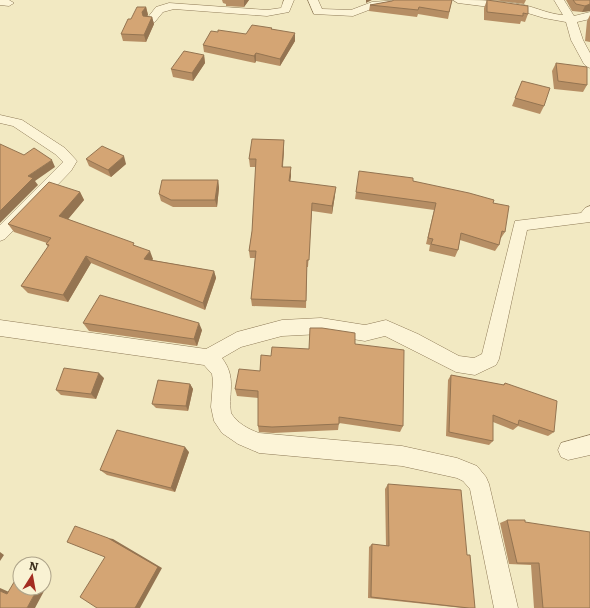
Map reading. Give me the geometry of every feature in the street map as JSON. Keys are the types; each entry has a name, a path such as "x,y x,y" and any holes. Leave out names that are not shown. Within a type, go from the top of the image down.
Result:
{"street":[{"path":"150,21 158,9 165,6 267,13 285,10 290,0"},
{"path":"313,0 318,12 352,13 377,4 386,5 394,0"},
{"path":"458,0 523,8 532,12 571,20 583,19 590,14"},
{"path":"559,0 571,20 577,40 590,64"},
{"path":"0,120 17,123 60,151 70,161 66,168 0,235"},
{"path":"208,357 237,340 282,328 321,326 365,332 386,328 412,340 456,364 475,367 490,359 520,226 586,218 590,212"},
{"path":"0,328 208,357 217,363 223,382 220,411 225,422 239,435 259,443 402,456 457,468 470,473 479,484 506,608"},
{"path":"568,450 590,445"}],"building":[{"path":"394,0 452,0 449,12 419,7 418,10 370,5"},
{"path":"487,0 528,6 528,14 523,13 523,16 487,12"},
{"path":"573,0 590,0 590,4 585,6 576,4"},
{"path":"137,7 146,7 142,12 143,16 152,17 144,35 121,34 128,19 131,19"},
{"path":"252,25 295,33 280,59 256,53 254,56 203,45 211,31 218,32 218,30 246,34"},
{"path":"184,51 204,55 192,73 171,69"},
{"path":"556,63 587,67 587,85 558,81"},
{"path":"522,81 550,88 544,106 515,98"},
{"path":"252,139 284,140 282,167 291,167 289,181 336,187 332,206 312,203 309,260 307,260 306,301 251,299 256,251 249,251 252,231 256,159 249,159"},
{"path":"0,144 24,155 34,148 52,160 28,176 33,178 0,211"},
{"path":"102,146 124,156 108,170 86,159"},
{"path":"359,171 413,178 413,181 469,193 494,200 493,203 509,206 505,232 502,231 499,245 461,233 458,250 431,244 433,239 428,238 436,203 356,192"},
{"path":"162,180 218,180 215,200 171,200 159,194"},
{"path":"49,182 80,192 59,216 134,243 133,245 150,251 144,259 214,271 203,303 86,256 63,295 21,286 49,245 46,244 51,238 8,224"},
{"path":"100,295 199,323 194,339 83,323"},
{"path":"310,328 322,328 355,333 355,344 404,350 403,426 339,417 339,424 272,427 258,426 258,391 235,389 239,369 260,371 261,355 271,356 272,347 309,349"},
{"path":"64,368 99,373 91,394 56,390"},
{"path":"451,375 504,385 505,383 557,401 554,432 519,420 518,425 493,415 493,441 449,432"},
{"path":"158,380 190,384 186,406 152,404"},
{"path":"117,430 185,447 171,488 100,470"},
{"path":"388,484 461,490 467,555 470,555 475,608 371,597 372,544 389,546"},
{"path":"507,520 525,520 525,522 590,532 590,608 543,608 539,563 517,563"},
{"path":"75,526 108,538 158,567 135,608 97,608 80,597 105,557 67,542"},
{"path":"12,586 12,596 34,596 27,608 0,608 0,591 7,594"}]}
